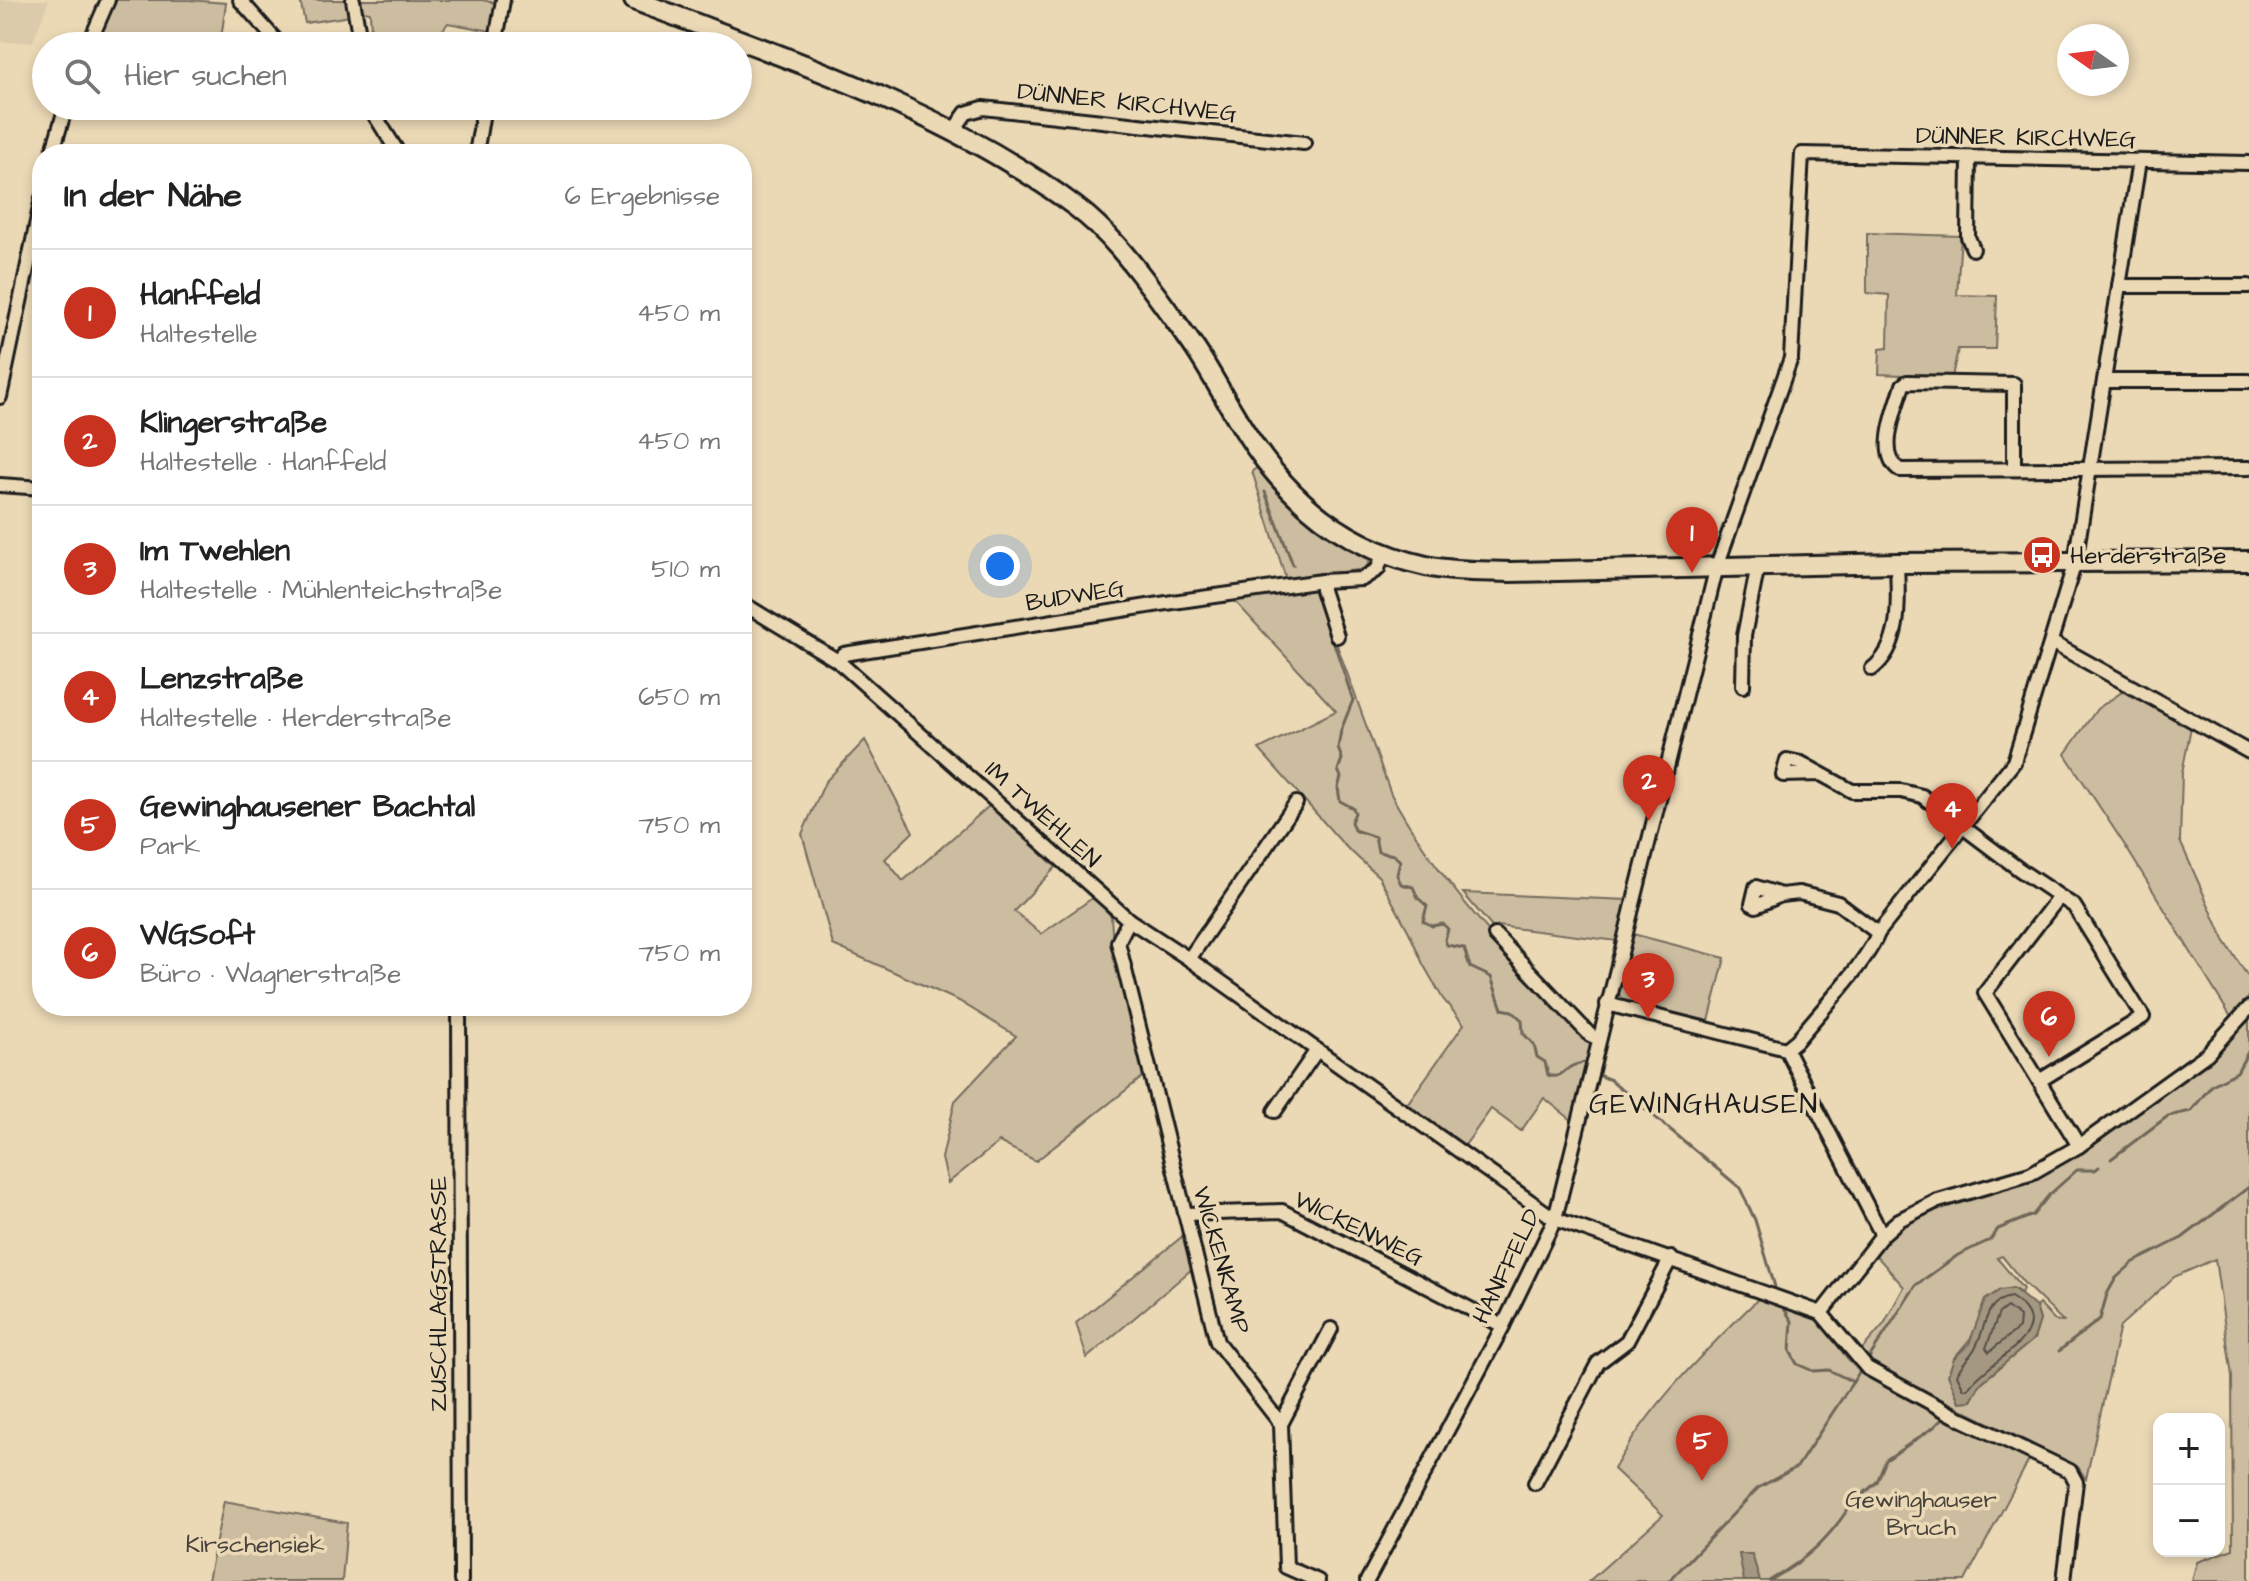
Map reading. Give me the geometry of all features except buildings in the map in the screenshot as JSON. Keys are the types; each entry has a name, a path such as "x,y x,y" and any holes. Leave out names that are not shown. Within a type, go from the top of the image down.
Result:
{"street":[{"path":"94,32 108,0"},
{"path":"240,0 269,32"},
{"path":"353,0 359,32"},
{"path":"497,32 503,0"},
{"path":"634,0 715,32"},
{"path":"752,46 906,107 954,130 1019,167 1079,209 1126,254 1196,350 1275,474 1338,532 1383,553 1425,566 1457,571 1521,572 1758,565 2249,561"},
{"name":"DÜNNER KIRCHWEG","path":"954,130 966,113 983,108 1304,143"},
{"path":"55,144 62,120"},
{"path":"378,120 393,144"},
{"path":"478,144 482,120"},
{"name":"DÜNNER KIRCHWEG","path":"1802,154 2249,163"},
{"name":"HANFFELD","path":"1367,1581 1503,1326 1555,1219 1717,566 1791,358 1802,154"},
{"path":"1969,158 1968,237 1973,249"},
{"path":"1786,1049 1797,1040 1856,967 1878,933 2014,762 2075,562 2139,161"},
{"path":"0,397 32,245"},
{"path":"2119,286 2249,286"},
{"path":"2104,381 2249,381"},
{"path":"2014,468 2014,384 1907,382 1903,385 1887,449 1893,466 1900,470 2249,468"},
{"path":"0,485 32,487"},
{"name":"BUDWEG","path":"838,661 844,654 1322,581 1362,579 1378,569 1383,553"},
{"path":"1872,669 1885,658 1898,616 1897,563"},
{"path":"1743,686 1744,636 1758,565"},
{"path":"1322,581 1337,636"},
{"name":"IM TWEHLEN","path":"752,609 838,661 1129,920 1189,959 1555,1219 1821,1313"},
{"path":"2051,642 2249,752"},
{"path":"1821,774 1852,791 1901,791 1922,796 2074,906 2143,1017 2039,1081"},
{"path":"1189,959 1296,803"},
{"path":"1781,895 1799,893 1838,903 1878,933"},
{"path":"2059,897 1985,993 2079,1146"},
{"name":"WICKENKAMP","path":"1129,920 1118,942 1217,1342 1281,1424"},
{"path":"1495,935 1590,1035 1599,1039"},
{"path":"1607,1004 1786,1049 1882,1235"},
{"path":"2064,1581 2076,1482 2070,1471 1955,1416 1863,1366 1821,1313 1882,1235 1899,1220 1935,1202 2030,1174 2079,1146 2207,1054 2249,1008"},
{"name":"ZUSCHLAGSTRASSE","path":"459,1016 461,1581"},
{"path":"1275,1111 1317,1050"},
{"name":"WICKENWEG","path":"1185,1214 1282,1211 1503,1326"},
{"path":"1535,1483 1598,1363 1627,1341 1671,1258"},
{"path":"1318,1581 1286,1567 1281,1424 1331,1329"}],"shaded area":[{"path":"0,0 49,0 37,32 32,32 32,42 0,42"}],"green space":[{"path":"113,0 226,3 222,32 100,32"},
{"path":"300,0 348,0 351,16 305,23"},
{"path":"356,0 482,0 496,3 491,31 448,23 441,32 371,31 370,12 358,10"},
{"path":"1867,233 1961,236 1957,295 1997,296 1995,349 1958,349 1952,377 1879,374 1880,349 1888,348 1889,295 1867,293"},
{"path":"1257,468 1281,496 1308,520 1337,542 1370,560 1366,569 1286,579 1252,471"},
{"path":"1300,589 1317,590 1391,794 1411,829 1458,894 1591,1045 1573,1121 1544,1098 1521,1131 1491,1109 1463,1148 1405,1107 1464,1024 1443,999 1379,877 1344,845 1259,749 1336,711 1233,599"},
{"path":"2125,690 2191,727 2182,773 2180,841 2224,940 2249,978 2249,997 2231,1017 2065,754 2097,709"},
{"path":"865,740 913,832 885,859 903,881 989,806 1056,867 1014,911 1041,934 1094,897 1111,916 1113,948 1145,1075 1036,1161 999,1142 948,1183 942,1158 955,1101 1016,1036 959,1001 833,945 802,834 825,782"},
{"path":"1463,893 1628,900 1617,941 1498,926 1496,932"},
{"path":"1629,933 1725,958 1709,1021 1622,1000 1618,992"},
{"path":"2249,1020 2249,1581 2192,1581 2197,1562 2211,1557 2225,1557 2225,1552 2233,1549 2232,1376 2215,1259 2174,1277 2120,1326 2086,1479 2078,1467 1868,1363 1858,1354 1884,1324 1904,1287 1874,1253 1890,1233 1935,1207 2035,1179 2090,1146 2211,1058","holes":["2002,1256 2023,1282 2063,1321 2056,1321 2039,1304 2036,1307 2040,1320 2034,1339 1981,1383 1971,1401 1954,1358 2013,1288 2021,1293 2023,1289 1997,1258"]},
{"path":"1184,1235 1192,1269 1087,1358 1076,1323"},
{"name":"Gewinghauser Bruch","path":"1759,1298 1815,1317 1862,1372 1949,1420 2030,1458 1965,1581 1589,1581 1663,1515 1614,1469 1628,1445 1699,1358"},
{"name":"Kirschensiek","path":"224,1501 347,1523 342,1581 208,1581"}],"water":[{"path":"2013,1288 2036,1307 2040,1320 2034,1339 1981,1383 1971,1401 1959,1402 1948,1375 1954,1358 1969,1344 1985,1300 2000,1290"},
{"path":"1739,1554 1752,1554 1760,1581 1744,1581"}],"waterway":[{"path":"1265,492 1293,565"},
{"path":"1332,637 1353,700 1341,730 1338,748 1342,759 1338,770 1341,777 1338,788 1340,801 1353,808 1355,813 1351,822 1354,830 1375,837 1378,852 1394,855 1400,861 1397,875 1401,884 1413,887 1418,898 1427,906 1423,921 1432,926 1443,924 1448,929 1447,945 1464,948 1470,967 1491,977 1502,1009 1512,1011 1522,1020 1523,1033 1534,1045 1537,1057 1545,1062 1548,1075 1557,1076 1587,1062"},
{"path":"2111,1159 2168,1116 2191,1111 2212,1085 2237,1072 2249,1050"},
{"path":"1595,1074 1611,1080 1740,1188 1755,1220 1775,1287"},
{"path":"1867,1361 1916,1285 1958,1255 1990,1240 1998,1229 2033,1215 2049,1195 2077,1170 2095,1170 2099,1167"},
{"path":"2059,1351 2100,1319 2107,1294 2116,1278 2134,1262 2182,1238 2249,1187"},
{"path":"1782,1306 1792,1321 1790,1351 1797,1364 1813,1371 1829,1370 1853,1382"},
{"path":"1669,1581 1758,1488 1797,1467 1860,1371"},
{"path":"1862,1495 1877,1482 1886,1460 1934,1427 1947,1414"},
{"path":"1769,1581 1816,1548 1852,1503"}],"place":[{"name":"Herderstraße","path":"2042,555"},
{"name":"Hanffeld","path":"1692,573"},
{"name":"Klingerstraße","path":"1649,821"},
{"name":"Lenzstraße","path":"1952,849"},
{"name":"Im Twehlen","path":"1648,1019"},
{"name":"WGSoft","path":"2049,1057"},
{"name":"Gewinghausener Bachtal","path":"1702,1481"}],"district":[{"name":"GEWINGHAUSEN","path":"1704,1103"}]}
